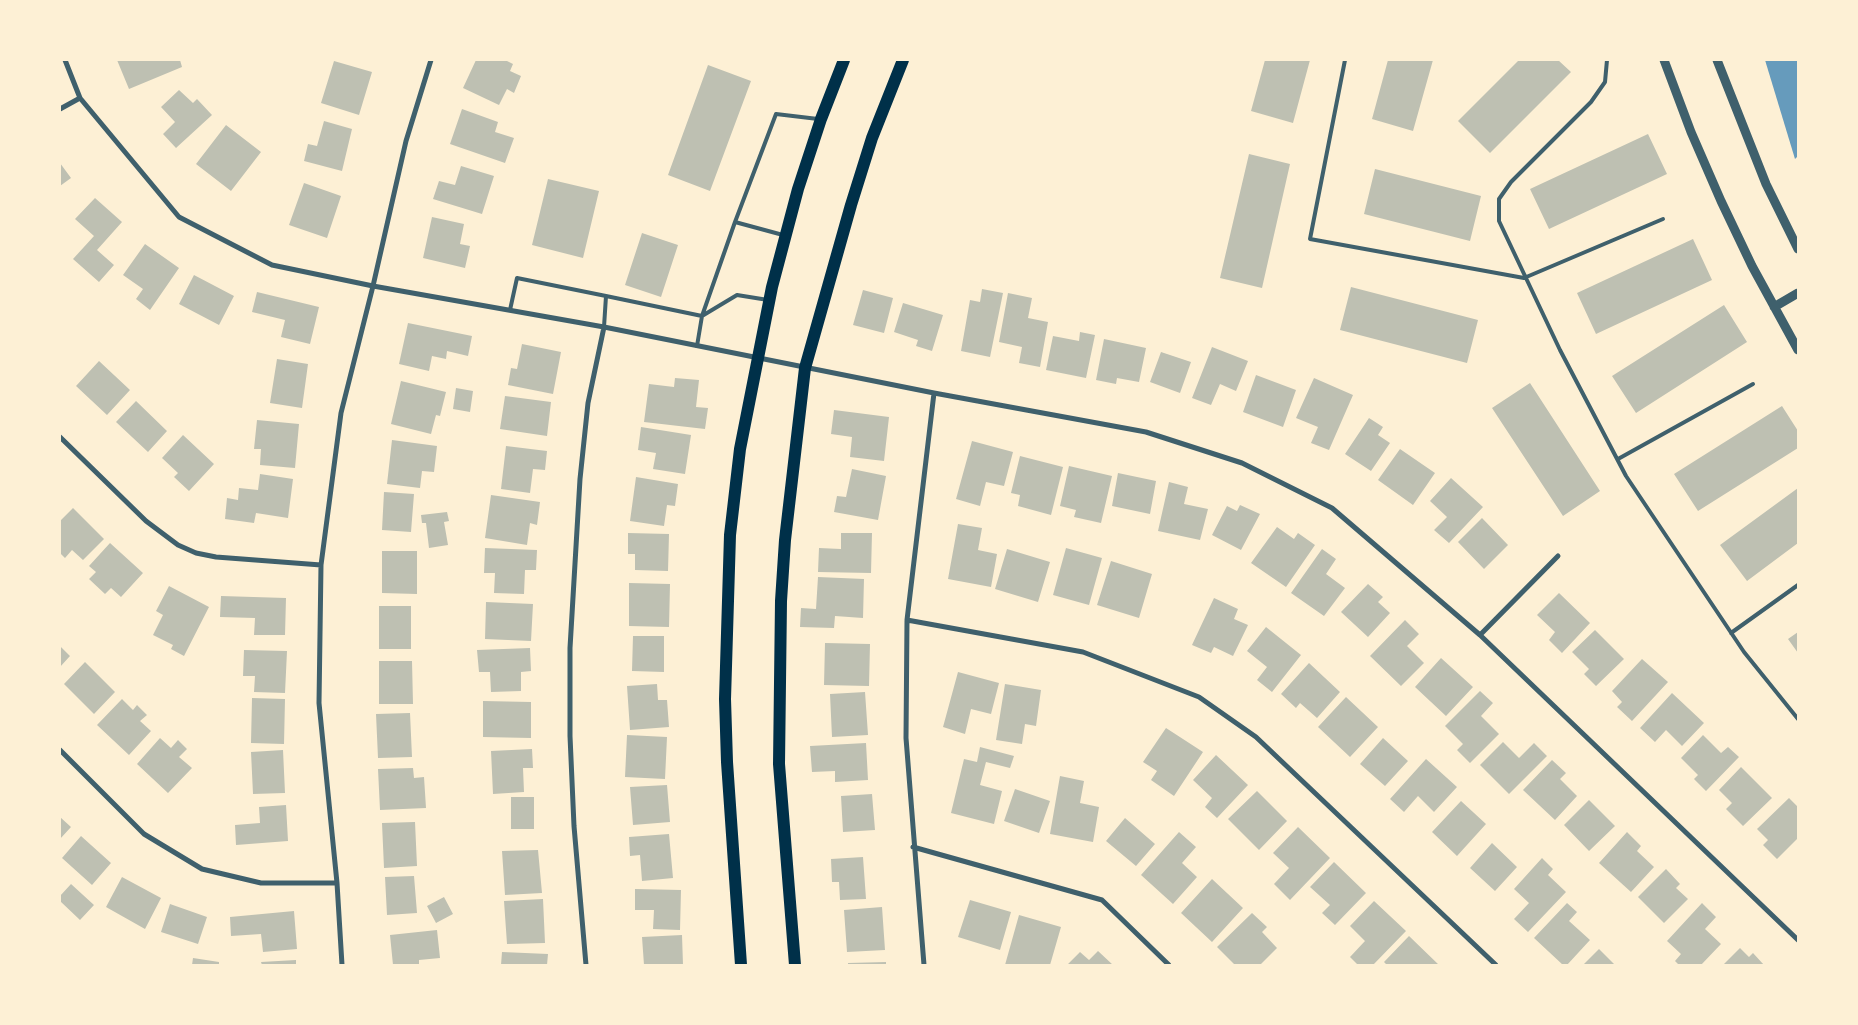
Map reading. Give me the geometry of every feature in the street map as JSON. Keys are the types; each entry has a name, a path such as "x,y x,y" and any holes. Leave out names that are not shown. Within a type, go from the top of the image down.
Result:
{"main road":[{"path":"742,965 727,762 725,699 726,599 730,535 739,458 769,300 785,235 821,119 844,60"},
{"path":"794,965 780,764 781,601 785,540 805,368 872,138 903,60"}],"street":[{"path":"65,60 80,98 178,217 272,265 373,286 604,327 934,394 1146,432 1242,463 1332,508 1480,635 1798,940"},
{"path":"342,965 337,883 319,703 321,565 342,413 406,142 431,60"},
{"path":"1664,60 1691,132 1721,201 1774,307 1798,350"},
{"path":"1717,60 1766,184 1798,249"},
{"path":"60,109 80,98"},
{"path":"1774,307 1798,293"},
{"path":"586,965 574,817 570,648 580,479 588,403 604,327"},
{"path":"924,965 913,847 906,738 907,620 934,394"},
{"path":"60,437 146,521 178,545 196,554 321,565"},
{"path":"1480,635 1558,556"},
{"path":"907,620 1083,652 1199,697 1256,737 1496,965"},
{"path":"60,750 144,834 202,869 261,883 337,883"},
{"path":"913,847 1102,900 1169,965"}],"lane":[{"path":"1345,60 1310,239 1524,278 1663,219"},
{"path":"1607,60 1605,82 1591,102 1517,175 1499,199 1499,221 1524,278 1618,459 1651,515 1731,633 1798,719"},
{"path":"697,346 702,316 776,114 821,119"},
{"path":"735,222 785,235"},
{"path":"510,310 517,278 702,316 737,296 769,300"},
{"path":"604,327 606,296"},
{"path":"1618,459 1753,384"},
{"path":"1731,633 1798,586"}],"water":[{"path":"1765,60 1798,60 1798,156 1795,159"}],"building":[{"path":"117,60 180,60 182,67 129,89"},
{"path":"476,60 505,60 513,64 510,71 521,76 514,93 507,89 499,105 463,88"},
{"path":"1265,60 1310,60 1293,123 1251,111"},
{"path":"1388,60 1433,60 1413,131 1372,119"},
{"path":"1519,60 1558,60 1571,72 1490,153 1458,121"},
{"path":"334,61 372,72 359,115 321,103"},
{"path":"708,65 751,81 710,191 668,175"},
{"path":"179,90 193,103 197,99 212,115 176,148 163,134 175,122 161,107"},
{"path":"462,109 498,122 495,132 514,138 505,163 450,144"},
{"path":"324,121 352,129 342,171 304,161 308,144 317,146"},
{"path":"226,125 261,152 231,191 196,164"},
{"path":"1648,134 1667,174 1549,229 1530,189"},
{"path":"1249,154 1290,164 1262,288 1220,278"},
{"path":"60,163 71,178 60,186"},
{"path":"461,166 494,176 482,214 433,199 439,181 455,185"},
{"path":"1375,169 1481,196 1470,241 1364,214"},
{"path":"548,179 599,191 583,258 532,245"},
{"path":"304,183 341,196 327,238 289,225"},
{"path":"95,198 122,222 97,250 114,265 99,282 73,259 94,236 75,219"},
{"path":"432,217 464,224 460,244 470,246 465,268 423,258"},
{"path":"642,233 678,245 661,297 625,285"},
{"path":"1693,239 1712,280 1596,334 1577,293"},
{"path":"145,244 179,268 150,310 136,299 143,289 123,275"},
{"path":"194,275 234,296 219,325 179,304"},
{"path":"1351,287 1478,320 1467,363 1340,330"},
{"path":"982,289 1003,293 990,357 961,351 970,300 980,302"},
{"path":"863,290 893,298 884,333 853,325"},
{"path":"257,292 319,307 310,344 281,337 285,320 252,312"},
{"path":"1008,293 1032,298 1028,318 1048,322 1040,367 1019,363 1022,347 999,342"},
{"path":"903,303 943,315 932,351 916,346 918,340 894,332"},
{"path":"1724,305 1747,342 1636,413 1612,376"},
{"path":"408,323 472,336 468,356 447,351 446,359 432,356 429,371 399,364"},
{"path":"1080,332 1095,335 1086,378 1046,370 1053,336 1079,341"},
{"path":"1104,339 1146,348 1139,382 1117,378 1116,384 1096,380"},
{"path":"522,344 561,352 553,394 508,385 511,368 517,369"},
{"path":"1212,347 1248,361 1236,391 1220,384 1211,405 1192,398"},
{"path":"1161,352 1191,362 1180,393 1150,382"},
{"path":"277,359 308,364 302,408 270,403"},
{"path":"99,361 130,390 107,415 76,386"},
{"path":"1256,375 1296,390 1283,427 1243,412"},
{"path":"675,378 699,380 696,407 708,408 705,429 644,422 649,384 674,387"},
{"path":"1314,378 1353,395 1329,450 1311,443 1318,427 1296,418"},
{"path":"401,381 446,392 440,416 436,415 431,434 391,424"},
{"path":"1530,383 1600,491 1563,516 1492,408"},
{"path":"456,388 473,391 470,412 453,409"},
{"path":"505,396 551,402 547,436 500,429"},
{"path":"136,401 167,431 148,452 116,422"},
{"path":"1782,406 1798,431 1798,448 1698,511 1674,474"},
{"path":"834,410 889,417 884,461 850,457 852,437 831,434"},
{"path":"1369,418 1383,427 1378,435 1390,443 1371,471 1345,454"},
{"path":"257,420 299,424 295,468 260,465 261,449 254,449"},
{"path":"641,427 691,435 685,474 653,469 656,453 638,450"},
{"path":"183,435 214,464 189,491 174,477 178,473 162,458"},
{"path":"392,440 437,446 434,472 422,471 420,488 387,484"},
{"path":"972,441 1013,452 1004,486 986,482 980,506 956,499"},
{"path":"506,446 547,451 545,470 533,469 530,493 501,489"},
{"path":"1400,449 1435,473 1413,505 1378,480"},
{"path":"1020,456 1063,467 1051,515 1018,506 1020,495 1011,493"},
{"path":"1069,466 1112,476 1101,523 1074,517 1076,510 1060,506"},
{"path":"852,469 886,476 878,520 834,512 837,496 846,497"},
{"path":"1118,473 1156,481 1150,514 1112,506"},
{"path":"260,474 293,479 288,518 256,513 254,523 225,519 227,498 238,500 239,488 258,490"},
{"path":"636,477 678,484 675,506 667,505 664,526 630,521"},
{"path":"1451,478 1483,507 1449,543 1434,530 1447,517 1430,501"},
{"path":"1169,482 1188,487 1184,504 1208,509 1200,540 1158,531"},
{"path":"1798,488 1798,543 1747,581 1720,545"},
{"path":"384,492 414,494 411,532 382,530"},
{"path":"491,495 540,502 537,525 530,523 527,545 485,538"},
{"path":"1240,505 1260,514 1241,550 1212,535 1227,506 1237,511"},
{"path":"73,508 104,539 83,560 72,550 65,558 60,553 60,521"},
{"path":"447,512 449,521 444,522 448,545 429,548 426,523 422,523 421,515"},
{"path":"1482,518 1508,545 1484,569 1458,542"},
{"path":"958,524 982,528 978,550 997,554 991,587 948,579"},
{"path":"1277,527 1294,539 1298,533 1315,545 1286,587 1251,563"},
{"path":"628,533 669,534 668,571 635,570 635,554 628,554"},
{"path":"841,533 872,533 871,573 818,572 819,548 841,549"},
{"path":"110,543 143,573 121,597 111,588 105,594 89,579 96,572 89,566"},
{"path":"485,548 537,550 536,570 525,570 524,594 494,593 495,573 484,573"},
{"path":"1066,548 1102,558 1089,605 1053,595"},
{"path":"1007,549 1050,562 1038,602 995,589"},
{"path":"1322,549 1336,559 1326,574 1345,588 1324,616 1291,593"},
{"path":"382,551 417,551 417,594 382,593"},
{"path":"1111,561 1152,574 1139,618 1097,605"},
{"path":"818,577 864,579 863,618 835,616 834,628 800,627 801,608 816,609"},
{"path":"629,583 670,584 669,627 629,626"},
{"path":"1368,584 1383,597 1378,602 1390,613 1368,637 1341,612"},
{"path":"169,586 209,607 184,656 171,649 173,645 153,635 163,615 156,611"},
{"path":"1559,593 1590,623 1562,653 1549,640 1555,632 1537,615"},
{"path":"221,596 286,598 285,635 254,635 255,618 220,617"},
{"path":"1214,598 1238,609 1234,619 1248,625 1233,656 1214,647 1211,653 1192,645"},
{"path":"486,602 533,604 531,641 485,639"},
{"path":"379,606 411,606 411,649 379,649"},
{"path":"1405,620 1419,634 1407,646 1424,663 1401,686 1370,656"},
{"path":"1266,627 1301,655 1272,692 1257,680 1267,667 1247,651"},
{"path":"1595,630 1624,659 1596,686 1584,674 1589,669 1572,652"},
{"path":"1798,632 1798,653 1788,639"},
{"path":"633,636 664,636 664,672 632,671"},
{"path":"825,643 870,644 869,686 824,685"},
{"path":"60,646 70,656 60,667"},
{"path":"530,648 531,671 521,672 521,691 491,692 490,672 479,672 477,650"},
{"path":"244,650 287,651 285,693 254,692 255,676 243,676"},
{"path":"1441,658 1473,687 1446,716 1415,687"},
{"path":"1642,659 1668,682 1632,721 1617,707 1622,702 1612,691"},
{"path":"379,661 412,661 413,704 379,704"},
{"path":"85,662 115,692 94,714 64,684"},
{"path":"1309,663 1340,692 1317,718 1300,703 1296,708 1281,694"},
{"path":"958,672 999,683 991,714 971,709 965,734 943,727"},
{"path":"657,684 658,700 667,700 669,727 630,730 627,686"},
{"path":"1005,684 1041,690 1036,726 1025,724 1022,744 996,740"},
{"path":"1480,691 1493,703 1481,716 1499,734 1470,763 1457,750 1463,744 1445,726"},
{"path":"865,692 868,735 832,737 830,694"},
{"path":"1672,693 1704,723 1682,746 1666,730 1655,742 1640,728"},
{"path":"1346,697 1378,727 1350,757 1318,727"},
{"path":"252,698 285,699 284,744 251,743"},
{"path":"122,699 133,710 137,705 147,715 140,721 151,731 129,755 97,725"},
{"path":"483,701 531,702 531,738 483,737"},
{"path":"410,713 412,757 378,758 376,714"},
{"path":"1166,728 1203,752 1174,796 1151,780 1157,771 1143,762"},
{"path":"627,735 667,737 665,779 625,777"},
{"path":"1703,735 1721,753 1728,747 1739,757 1706,791 1694,779 1698,775 1681,758"},
{"path":"160,738 171,748 178,740 187,749 179,757 192,768 168,793 137,764"},
{"path":"1383,738 1408,761 1385,786 1360,764"},
{"path":"1503,742 1519,758 1534,743 1547,756 1509,794 1480,765"},
{"path":"866,743 868,780 835,782 835,771 812,772 810,746"},
{"path":"980,747 1014,756 1010,768 986,762 980,785 1002,791 994,824 951,813 964,759 977,762"},
{"path":"532,749 533,768 523,768 524,792 493,794 491,751"},
{"path":"283,750 285,793 253,794 251,752"},
{"path":"1216,755 1248,785 1217,818 1205,807 1212,798 1193,780"},
{"path":"1426,759 1457,787 1434,812 1418,796 1404,812 1390,799"},
{"path":"1552,760 1566,773 1560,779 1577,796 1555,820 1523,790"},
{"path":"1741,767 1772,798 1743,826 1726,809 1732,803 1719,790"},
{"path":"413,768 414,778 424,777 426,808 380,810 378,769"},
{"path":"1060,776 1084,781 1080,803 1099,807 1093,842 1050,834"},
{"path":"667,785 670,822 633,825 630,787"},
{"path":"1015,789 1050,801 1039,833 1004,821"},
{"path":"1257,791 1287,821 1259,850 1228,819"},
{"path":"872,794 875,830 843,832 841,796"},
{"path":"511,797 534,797 534,829 511,829"},
{"path":"1789,798 1798,807 1798,838 1777,859 1763,845 1768,840 1757,829"},
{"path":"1589,800 1615,826 1589,851 1564,825"},
{"path":"1461,801 1486,824 1457,856 1432,832"},
{"path":"286,805 288,841 236,845 235,825 260,823 259,807"},
{"path":"60,817 71,827 60,839"},
{"path":"1125,818 1155,844 1136,866 1106,841"},
{"path":"415,822 417,866 384,868 382,823"},
{"path":"1298,827 1330,858 1290,900 1274,884 1289,868 1273,853"},
{"path":"1179,832 1196,847 1182,863 1197,877 1173,904 1141,875"},
{"path":"1627,832 1641,846 1637,851 1654,867 1631,892 1599,863"},
{"path":"669,834 673,878 642,881 640,855 630,856 629,837"},
{"path":"81,836 111,863 92,885 62,858"},
{"path":"1492,843 1517,867 1495,891 1470,868"},
{"path":"538,850 542,893 505,895 502,851"},
{"path":"863,857 866,899 840,900 839,882 832,882 831,859"},
{"path":"1542,858 1553,869 1548,875 1566,892 1528,932 1514,919 1529,903 1514,889"},
{"path":"1334,862 1366,893 1335,925 1322,913 1330,905 1310,887"},
{"path":"1666,869 1680,884 1676,888 1688,899 1664,923 1638,897"},
{"path":"414,876 417,913 387,915 385,877"},
{"path":"122,877 161,898 145,929 106,907"},
{"path":"1212,879 1243,908 1212,942 1181,913"},
{"path":"71,884 94,905 80,920 60,901 60,896"},
{"path":"635,889 681,890 680,930 653,929 654,910 635,910"},
{"path":"444,897 453,914 436,923 427,906"},
{"path":"543,899 545,943 507,944 504,901"},
{"path":"970,900 1011,912 1000,950 958,937"},
{"path":"1374,901 1406,931 1373,965 1358,965 1350,957 1365,941 1350,926"},
{"path":"1567,903 1577,912 1569,921 1590,940 1567,965 1563,965 1534,938"},
{"path":"1702,903 1716,917 1705,929 1721,944 1701,965 1679,965 1675,961 1681,954 1667,941"},
{"path":"170,904 207,917 198,944 161,932"},
{"path":"882,907 885,950 847,952 844,910"},
{"path":"294,911 297,949 263,952 261,934 231,936 230,917"},
{"path":"1252,913 1267,927 1262,932 1277,948 1260,965 1235,965 1217,947"},
{"path":"1019,915 1061,927 1050,965 1005,965"},
{"path":"437,930 440,958 419,960 419,965 393,965 390,935"},
{"path":"682,935 683,965 644,965 642,937"},
{"path":"1409,936 1439,965 1387,965 1384,962"},
{"path":"1740,948 1749,957 1753,953 1764,965 1723,965"},
{"path":"1599,949 1615,965 1583,965"},
{"path":"1098,951 1113,965 1067,965 1080,952 1089,960"},
{"path":"502,952 548,954 547,965 501,965"},
{"path":"193,958 219,962 219,965 192,965"},
{"path":"296,960 296,965 262,965 261,962"},
{"path":"886,962 886,965 848,965 848,963"}]}
